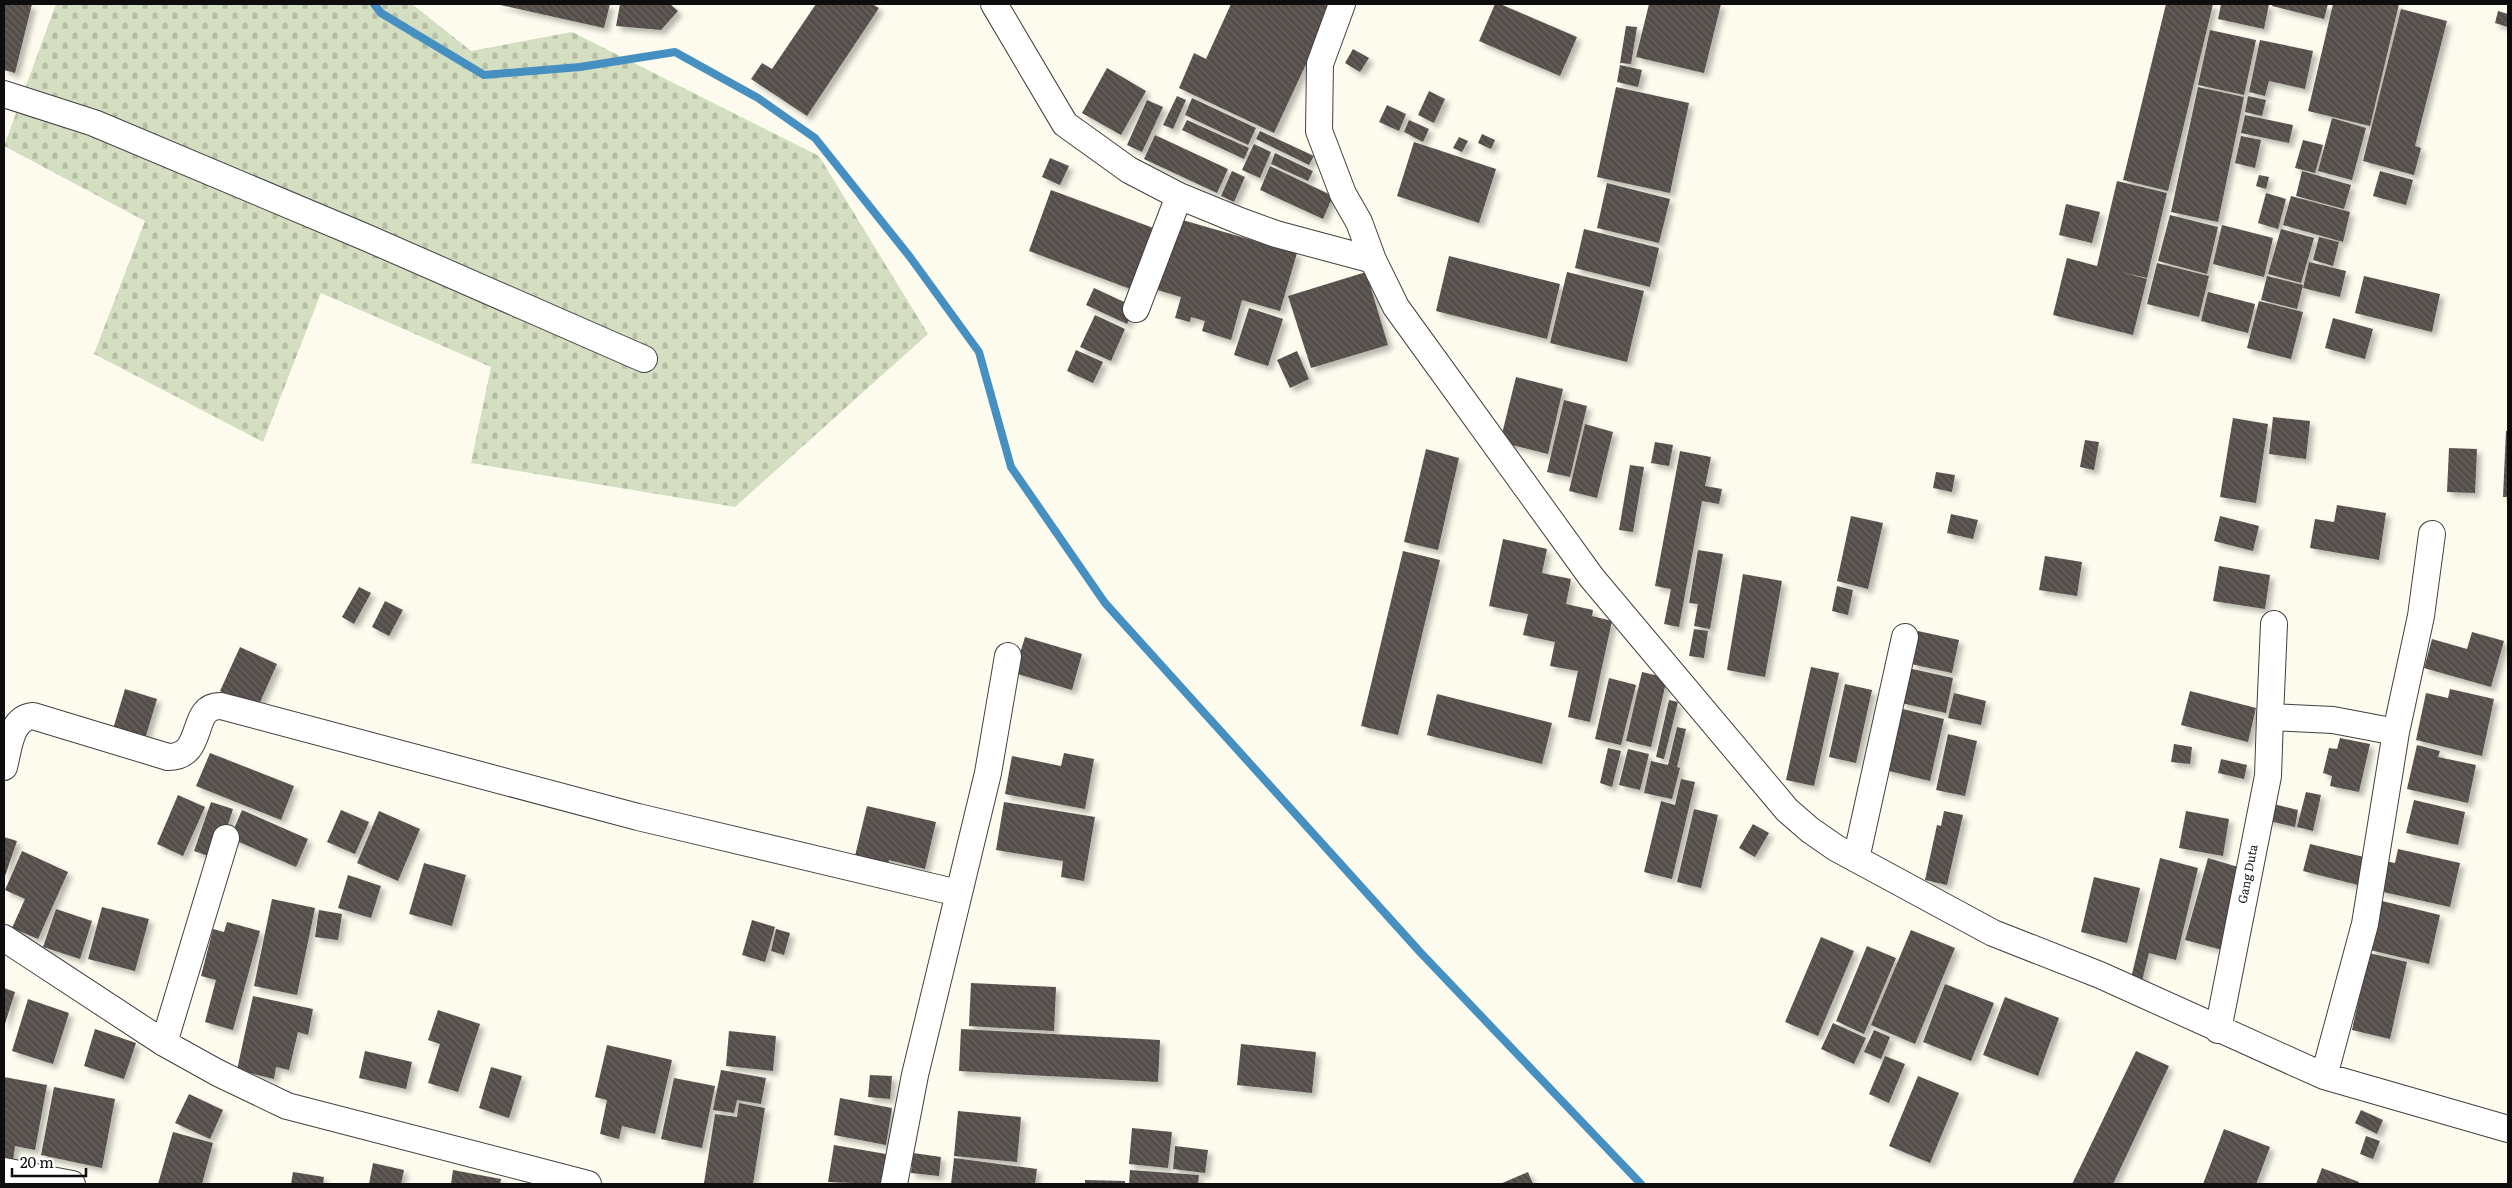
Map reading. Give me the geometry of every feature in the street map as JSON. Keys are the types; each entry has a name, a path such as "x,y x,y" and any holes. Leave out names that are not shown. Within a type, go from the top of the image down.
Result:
{"street":[{"path":"994,4 1065,124 1128,170 1180,196 1276,234 1373,260"},
{"path":"1342,4 1320,64 1318,131 1343,194 1359,222 1373,260 1396,307 1592,578 1787,810 1810,830 1856,859 1994,933 2100,975 2218,1030 2324,1076 2508,1129"},
{"path":"4,94 103,127 365,237 644,359"},
{"path":"1136,308 1180,196"},
{"path":"2324,1076 2365,924 2396,732 2421,616 2432,534"},
{"name":"Gang Duta","path":"2218,1030 2268,776 2274,624"},
{"path":"1856,859 1905,637"},
{"path":"894,1184 915,1075 988,773 1008,656"},
{"path":"4,767 15,727 26,717 33,716 168,757 176,757 191,746 204,712 209,708 221,706 638,817 958,893"},
{"path":"2270,717 2333,720 2396,732"},
{"path":"164,1043 226,838"},
{"path":"4,938 164,1043 218,1073 286,1106 515,1174 588,1184"},
{"path":"4,1171 72,1184"}],"green space":[{"path":"56,4 412,4 471,51 572,32 819,156 928,334 735,507 471,463 491,367 321,293 263,442 94,354 145,221 4,146"}],"building":[{"path":"4,4 32,4 15,73 4,70"},
{"path":"496,4 610,4 604,28"},
{"path":"620,4 670,4 678,11 661,30 616,26"},
{"path":"816,4 872,4 879,8 807,116 751,79 762,63 772,69"},
{"path":"1231,4 1334,4 1274,133 1179,88 1194,53 1206,59"},
{"path":"1495,4 1500,4 1577,37 1560,76 1479,41"},
{"path":"1649,4 1721,4 1704,73 1636,57"},
{"path":"2166,4 2213,4 2168,191 2123,180"},
{"path":"2221,4 2269,4 2264,29 2218,19"},
{"path":"2273,4 2328,4 2324,19 2272,6"},
{"path":"2333,4 2399,4 2370,126 2308,111"},
{"path":"2401,9 2447,21 2415,146 2421,148 2414,175 2363,161"},
{"path":"2498,11 2508,14 2508,27 2495,23"},
{"path":"1626,26 1637,27 1631,64 1620,63"},
{"path":"2210,30 2256,40 2244,95 2198,85"},
{"path":"2260,40 2313,51 2305,89 2269,81 2265,96 2249,92"},
{"path":"1353,49 1369,58 1360,72 1345,63"},
{"path":"1620,65 1642,70 1638,87 1617,82"},
{"path":"1107,68 1146,91 1121,135 1082,113"},
{"path":"1616,87 1689,103 1670,193 1597,177"},
{"path":"2198,87 2244,97 2218,222 2171,212"},
{"path":"1429,91 1445,99 1434,123 1418,115"},
{"path":"1177,96 1186,100 1173,129 1163,125"},
{"path":"2248,96 2266,100 2262,116 2245,112"},
{"path":"1192,98 1256,128 1248,145 1185,115"},
{"path":"1147,100 1163,107 1142,152 1127,145"},
{"path":"1387,105 1406,114 1399,131 1379,122"},
{"path":"2245,115 2293,125 2289,143 2241,133"},
{"path":"2332,118 2366,128 2352,180 2318,171"},
{"path":"1187,120 1249,148 1244,159 1182,130"},
{"path":"1409,120 1429,129 1423,142 1404,132"},
{"path":"1260,131 1314,156 1309,165 1256,139"},
{"path":"1482,134 1495,140 1491,149 1478,143"},
{"path":"1155,135 1228,169 1217,193 1144,159"},
{"path":"2241,136 2261,140 2255,168 2235,163"},
{"path":"1459,137 1468,141 1462,152 1453,148"},
{"path":"2303,140 2323,145 2315,173 2295,168"},
{"path":"1414,142 1496,169 1479,223 1397,196"},
{"path":"1254,144 1271,152 1260,178 1242,170"},
{"path":"1275,153 1313,171 1308,181 1271,164"},
{"path":"1050,158 1069,166 1060,185 1042,177"},
{"path":"1270,166 1333,196 1323,219 1260,190"},
{"path":"1232,171 1245,177 1234,202 1221,196"},
{"path":"2302,171 2351,185 2344,209 2296,196"},
{"path":"2380,171 2413,180 2406,205 2373,196"},
{"path":"2259,175 2269,177 2266,189 2256,186"},
{"path":"2117,181 2167,193 2147,278 2121,272 2147,279 2133,335 2053,315 2067,258 2097,266"},
{"path":"1607,183 1670,199 1659,243 1597,228"},
{"path":"1051,190 1156,229 1133,290 1029,251"},
{"path":"2266,193 2286,199 2278,229 2258,223"},
{"path":"2291,196 2350,212 2343,242 2283,225"},
{"path":"2066,204 2100,212 2092,243 2059,235"},
{"path":"2170,215 2218,227 2207,274 2158,261"},
{"path":"1172,217 1297,253 1280,311 1242,300 1231,340 1202,331 1205,321 1191,317 1190,322 1175,318 1181,297 1151,288"},
{"path":"2222,225 2273,238 2264,277 2213,264"},
{"path":"1584,229 1659,248 1650,287 1575,268"},
{"path":"2281,229 2314,238 2301,283 2268,274"},
{"path":"2319,237 2339,242 2333,266 2313,260"},
{"path":"1449,256 1560,284 1547,339 1436,311"},
{"path":"2309,262 2346,271 2340,297 2303,288"},
{"path":"2157,263 2209,276 2199,317 2147,304"},
{"path":"1366,272 1388,345 1311,368 1288,296"},
{"path":"1567,272 1644,291 1627,362 1550,343"},
{"path":"2267,276 2303,285 2297,309 2261,300"},
{"path":"2364,276 2440,294 2432,332 2355,313"},
{"path":"1094,288 1135,307 1127,324 1086,305"},
{"path":"2208,292 2255,304 2248,333 2201,321"},
{"path":"2259,301 2303,312 2291,359 2247,348"},
{"path":"1249,308 1283,319 1268,366 1234,355"},
{"path":"1095,315 1125,329 1111,361 1080,347"},
{"path":"2333,318 2373,329 2365,359 2325,348"},
{"path":"1076,350 1103,362 1093,383 1067,371"},
{"path":"1297,351 1309,379 1290,388 1277,360"},
{"path":"1516,377 1563,389 1548,454 1500,442"},
{"path":"1564,400 1587,406 1570,477 1547,472"},
{"path":"2273,417 2310,421 2306,459 2269,454"},
{"path":"2233,418 2268,424 2256,503 2220,497"},
{"path":"1585,424 1613,432 1597,498 1569,491"},
{"path":"2506,431 2508,431 2508,497 2503,497"},
{"path":"2085,440 2099,442 2094,470 2080,467"},
{"path":"1655,442 1673,445 1669,466 1651,463"},
{"path":"2449,448 2477,449 2475,493 2447,492"},
{"path":"1426,449 1459,458 1438,550 1404,542"},
{"path":"1680,451 1711,457 1705,486 1722,489 1719,504 1702,501 1679,627 1664,624 1671,589 1655,586"},
{"path":"1630,465 1644,467 1633,532 1619,530"},
{"path":"1936,472 1955,475 1952,492 1933,488"},
{"path":"2337,505 2386,513 2379,560 2310,548 2315,519 2334,522"},
{"path":"1951,514 1978,520 1973,539 1947,533"},
{"path":"1851,516 1883,523 1868,589 1837,581"},
{"path":"2220,516 2259,526 2253,551 2214,541"},
{"path":"1503,539 1547,549 1542,573 1571,579 1566,604 1593,610 1592,616 1612,621 1590,722 1568,717 1578,671 1550,666 1555,642 1523,635 1528,614 1489,606"},
{"path":"1698,550 1723,554 1710,629 1694,626 1698,604 1689,603"},
{"path":"1403,551 1440,560 1398,735 1361,726"},
{"path":"2045,556 2082,562 2077,596 2039,590"},
{"path":"2219,566 2270,575 2265,609 2213,601"},
{"path":"1743,574 1782,581 1765,677 1727,670"},
{"path":"1837,586 1853,590 1848,615 1832,611"},
{"path":"359,587 371,593 354,624 342,617"},
{"path":"385,601 403,610 389,636 372,627"},
{"path":"1694,629 1708,631 1704,658 1689,656"},
{"path":"1918,631 1959,640 1952,673 1911,664"},
{"path":"2472,632 2504,641 2491,687 2424,668 2432,639 2467,649"},
{"path":"1025,637 1082,654 1072,690 1014,673"},
{"path":"240,647 277,664 257,709 220,691"},
{"path":"1811,667 1839,673 1814,786 1786,780"},
{"path":"1908,668 1953,678 1946,713 1901,703"},
{"path":"1642,672 1667,678 1651,747 1626,741"},
{"path":"1609,678 1636,685 1621,745 1595,739"},
{"path":"1845,684 1872,690 1856,763 1829,757"},
{"path":"125,689 157,699 145,739 113,729"},
{"path":"2450,689 2494,699 2482,756 2416,740 2426,693 2448,698"},
{"path":"2190,691 2256,708 2248,742 2181,725"},
{"path":"1954,693 1986,701 1981,725 1948,718"},
{"path":"1437,694 1552,723 1542,764 1427,735"},
{"path":"1669,700 1678,702 1664,759 1656,757"},
{"path":"1899,708 1944,719 1930,781 1885,770"},
{"path":"1677,727 1686,729 1677,767 1680,768 1672,799 1644,793 1651,761 1668,765"},
{"path":"1948,734 1977,741 1965,796 1936,790"},
{"path":"2340,738 2370,744 2359,792 2330,786 2332,776 2323,773 2329,748 2337,749"},
{"path":"2174,744 2192,747 2190,764 2171,762"},
{"path":"2417,745 2440,751 2438,757 2476,765 2468,803 2407,789"},
{"path":"1608,748 1621,751 1612,787 1600,783"},
{"path":"1628,749 1649,754 1640,790 1619,785"},
{"path":"210,753 294,786 281,820 196,786"},
{"path":"1064,753 1094,759 1085,809 1005,794 1012,756 1061,766"},
{"path":"2221,759 2247,765 2244,779 2218,773"},
{"path":"1681,779 1695,782 1672,879 1644,872 1661,801 1675,805"},
{"path":"2306,792 2321,795 2313,831 2297,827"},
{"path":"178,795 205,807 183,856 157,844"},
{"path":"2414,800 2465,812 2458,845 2406,833"},
{"path":"211,802 233,809 217,859 194,851"},
{"path":"1004,802 1095,817 1084,881 1061,877 1063,861 996,850"},
{"path":"2269,803 2298,810 2295,827 2265,820"},
{"path":"867,806 936,822 925,869 889,860 887,868 854,860"},
{"path":"1694,809 1718,815 1701,888 1677,882"},
{"path":"242,810 308,839 296,867 230,838"},
{"path":"341,810 369,822 355,854 327,842"},
{"path":"379,811 420,829 398,881 357,863"},
{"path":"1944,811 1963,815 1947,885 1925,880 1937,825 1941,826"},
{"path":"2186,811 2229,819 2223,856 2179,848"},
{"path":"1753,824 1769,833 1755,857 1739,848"},
{"path":"4,837 17,841 4,879"},
{"path":"2310,844 2364,857 2358,885 2303,871"},
{"path":"2398,849 2460,863 2450,907 2379,891 2385,861 2395,863"},
{"path":"22,851 68,872 38,939 12,928 25,899 5,890"},
{"path":"2160,858 2198,868 2176,960 2149,953 2142,981 2131,978"},
{"path":"2208,858 2248,870 2226,951 2185,940"},
{"path":"424,863 466,875 452,926 409,914"},
{"path":"348,875 381,886 371,918 338,908"},
{"path":"2094,877 2140,888 2127,943 2081,932"},
{"path":"272,899 315,908 297,995 254,986"},
{"path":"2382,901 2440,915 2429,964 2370,950"},
{"path":"102,907 149,919 135,971 88,959"},
{"path":"56,909 92,921 80,959 43,947"},
{"path":"319,910 342,914 338,940 315,937"},
{"path":"752,920 775,927 765,962 742,955"},
{"path":"227,922 260,931 233,1030 205,1022 216,980 201,976 213,929 224,932"},
{"path":"776,929 790,933 784,955 771,951"},
{"path":"1911,930 1955,948 1915,1044 1871,1025"},
{"path":"1821,937 1854,951 1818,1036 1785,1022"},
{"path":"1867,946 1896,958 1864,1034 1836,1021"},
{"path":"2369,953 2407,962 2390,1039 2352,1030"},
{"path":"971,983 1056,987 1054,1031 969,1026"},
{"path":"1945,984 1994,1003 1971,1061 1923,1042"},
{"path":"4,988 15,992 4,1027"},
{"path":"253,996 313,1009 308,1035 298,1032 289,1070 276,1067 274,1079 237,1070"},
{"path":"2005,997 2059,1018 2038,1076 1983,1055"},
{"path":"28,999 69,1013 53,1064 12,1051"},
{"path":"438,1010 480,1024 458,1092 428,1083 440,1044 428,1040"},
{"path":"1833,1023 1866,1038 1854,1064 1821,1049"},
{"path":"95,1029 136,1043 124,1079 84,1066"},
{"path":"961,1029 1160,1040 1158,1082 959,1071"},
{"path":"1874,1030 1890,1037 1881,1059 1864,1052"},
{"path":"729,1031 776,1036 773,1071 726,1066"},
{"path":"1241,1044 1316,1052 1312,1093 1237,1085"},
{"path":"607,1045 672,1060 655,1134 622,1126 619,1139 600,1134 607,1100 595,1097"},
{"path":"365,1051 412,1062 406,1089 359,1078"},
{"path":"2136,1051 2169,1066 2113,1184 2072,1184"},
{"path":"1885,1056 1905,1064 1889,1103 1869,1094"},
{"path":"491,1067 522,1076 509,1118 479,1108"},
{"path":"721,1070 766,1078 761,1104 737,1100 734,1113 713,1110"},
{"path":"870,1075 892,1076 890,1099 868,1097"},
{"path":"1918,1076 1959,1093 1930,1163 1889,1146"},
{"path":"4,1077 47,1085 35,1150 15,1146 13,1160 4,1159"},
{"path":"674,1078 715,1086 702,1148 661,1139"},
{"path":"54,1087 115,1099 102,1168 41,1155"},
{"path":"189,1094 223,1110 210,1139 175,1123"},
{"path":"840,1098 892,1108 886,1145 834,1135"},
{"path":"739,1103 765,1108 753,1184 704,1183 715,1114 737,1117"},
{"path":"2361,1110 2383,1120 2377,1134 2355,1123"},
{"path":"958,1111 1021,1117 1017,1162 954,1156"},
{"path":"1132,1128 1172,1132 1168,1168 1129,1164"},
{"path":"2224,1129 2270,1147 2256,1184 2203,1184"},
{"path":"173,1132 213,1143 202,1184 158,1184"},
{"path":"2366,1136 2380,1141 2373,1159 2360,1154"},
{"path":"834,1145 886,1154 881,1184 828,1182"},
{"path":"1175,1146 1208,1150 1205,1173 1173,1169"},
{"path":"913,1153 941,1157 939,1176 911,1173"},
{"path":"954,1158 1037,1169 1035,1184 951,1184"},
{"path":"373,1163 404,1170 401,1184 369,1184"},
{"path":"2322,1168 2359,1182 2358,1184 2316,1184"},
{"path":"453,1170 501,1179 500,1184 451,1184"},
{"path":"1130,1170 1199,1175 1198,1184 1129,1184"},
{"path":"293,1172 324,1177 323,1184 291,1184"},
{"path":"1528,1172 1533,1184 1500,1184"},
{"path":"1085,1180 1125,1181 1125,1184 1085,1184"}],"waterway":[{"path":"374,4 381,13 484,75 580,67 675,52 758,98 815,138 910,257 979,352 1011,467 1105,603 1420,952 1641,1184"}]}
